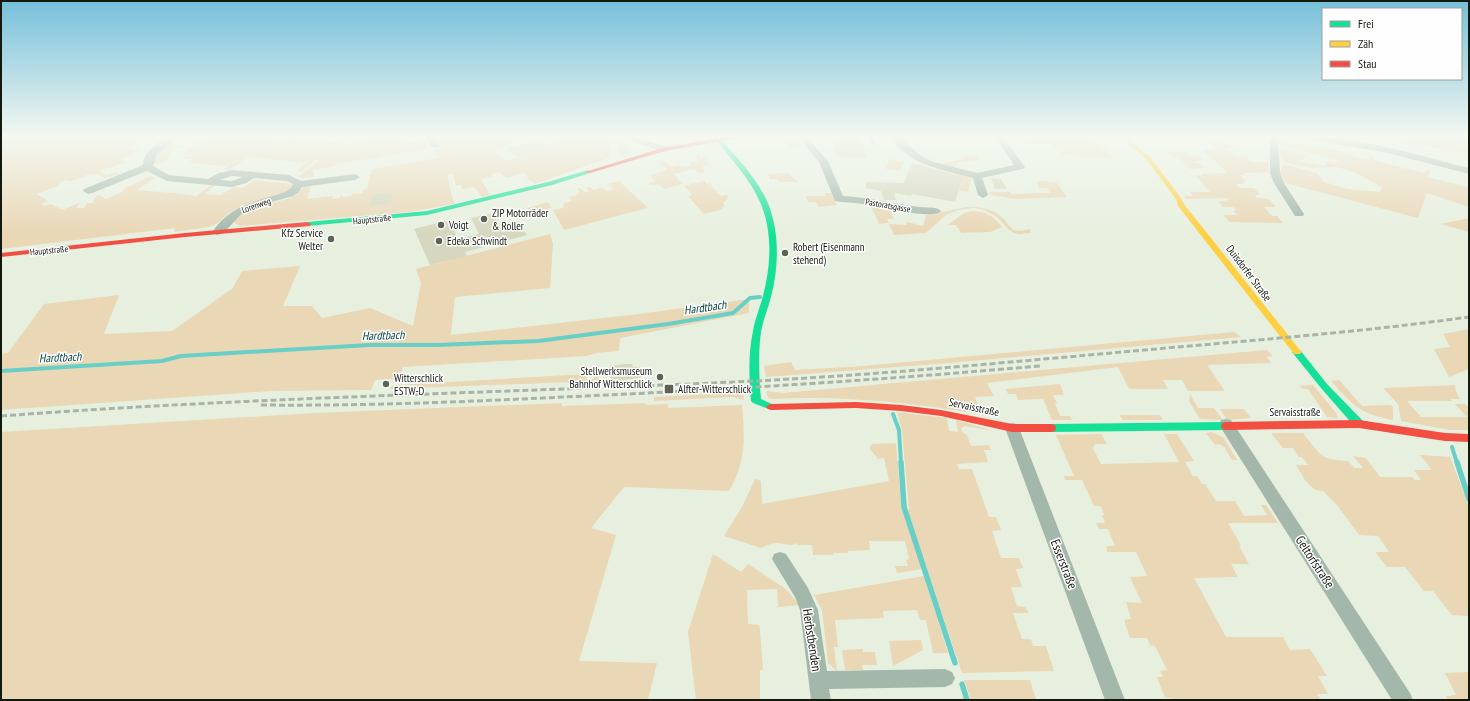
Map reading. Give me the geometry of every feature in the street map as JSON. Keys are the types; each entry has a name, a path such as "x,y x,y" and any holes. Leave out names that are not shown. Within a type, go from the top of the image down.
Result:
{"street":[{"path":"88,191 141,170"},
{"path":"152,170 168,178 210,182 227,174 289,178 298,184 355,176"},
{"name":"Hauptstraße","path":"1,255 217,232 356,220 448,209 550,184 597,170"},
{"name":"Servaisstraße","path":"742,170 764,202 771,221 773,235 768,294 757,331 754,368 756,401 768,407 856,405 902,408 941,413 1012,428 1226,424 1359,424 1445,437 1469,438"},
{"name":"Pastoratsgasse","path":"827,170 839,199 870,201 920,210 936,211"},
{"path":"955,170 977,176 1007,170"},
{"name":"Duisdorfer Straße","path":"1157,170 1179,198 1181,204 1274,325 1324,386 1359,424"},
{"path":"1275,170 1279,183 1299,214"},
{"path":"977,176 983,195"},
{"name":"Lorenweg","path":"217,232 233,215 242,209 289,194 295,190 298,184"},
{"name":"Geltorfstraße","path":"1226,424 1403,700"},
{"name":"Esserstraße","path":"1012,428 1115,700"},
{"name":"Herbstbenden","path":"780,559 802,593 809,610 820,700"},
{"name":"Herbstbenden","path":"818,680 945,678"}],"shaded area":[{"path":"1,170 103,170 99,171 107,175 116,172 120,174 105,178 97,174 90,174 69,182 66,180 58,184 60,185 37,194 48,201 41,204 45,206 51,204 62,210 79,203 76,208 84,208 87,203 93,203 96,196 99,195 106,199 124,191 123,190 127,188 124,187 130,186 150,176 155,178 137,190 194,195 192,196 195,197 211,185 215,185 205,194 221,195 234,187 243,188 254,180 290,184 292,186 289,191 242,206 229,213 218,223 209,227 174,232 175,228 1,249"},
{"path":"299,170 305,170 302,172 297,171"},
{"path":"307,170 316,170 314,170 314,177 298,177"},
{"path":"372,170 575,170 535,184 526,178 529,177 524,173 506,178 499,172 492,174 493,176 481,179 490,195 482,197 474,187 462,189 461,185 456,186 453,174 447,175 454,204 409,212 240,226 234,223 238,215 246,210 288,198 297,194 303,187 311,186 307,199 333,196 332,199 340,198 341,195 342,197 351,196 352,194 362,193 363,190 367,189"},
{"path":"668,170 691,170 674,174 682,184 664,189 659,184 652,185 649,183 655,181 650,175"},
{"path":"695,170 704,170 705,172 699,174"},
{"path":"1224,170 1268,170 1269,172 1244,173 1245,175 1240,175 1246,182 1242,182 1244,184 1236,184 1240,188 1254,188 1261,195 1255,195 1257,198 1270,201 1276,207 1264,207 1272,216 1277,216 1283,223 1230,222 1223,215 1237,215 1233,211 1236,210 1233,207 1223,207 1218,202 1229,200 1228,198 1186,199 1184,196 1193,196 1190,192 1210,192 1195,175 1202,176 1201,174 1228,173"},
{"path":"1281,170 1305,170 1317,173 1324,182 1348,189 1380,192 1382,187 1354,172 1346,170 1411,170 1423,173 1426,170 1430,171 1428,177 1469,188 1469,207 1427,193 1418,218 1285,183 1280,173"},
{"path":"788,173 798,182 779,182 777,179 770,179 768,174"},
{"path":"956,173 972,178 968,192 959,191 963,177 955,175"},
{"path":"619,181 648,208 564,230 553,210 563,208 564,203 572,201 569,197 577,195 576,193 580,192 577,189 580,188 584,192 589,191 586,188 590,187 594,190 602,187 607,191 614,189 607,184"},
{"path":"704,181 707,184 710,183 721,196 727,195 729,197 723,203 725,207 722,207 723,209 704,214 688,196 692,195 684,186"},
{"path":"1036,181 1056,182 1067,197 1015,199 991,195 989,192 1010,192 1011,194 1050,193 1047,188 1039,188"},
{"path":"825,193 831,193 837,205 818,207 816,202 808,202 806,196 826,196"},
{"path":"548,202 552,208 544,210 545,212 527,216 525,213 529,212 528,208"},
{"path":"869,203 888,206 894,219 887,219 889,223 878,224 879,223"},
{"path":"967,207 981,208 991,210 1003,218 1014,230 1020,231 1030,229 1031,233 1014,233 997,217 984,210 975,208 958,210 946,215 926,233 894,235 889,224 906,225 907,222 923,226 926,215"},
{"path":"972,211 989,215 1002,227 990,232 961,233 956,225 948,225 964,213"},
{"path":"1469,218 1469,232 1440,224"},
{"path":"550,234 553,244 550,288 455,297 451,335 639,314 749,299 749,313 620,338 619,351 596,353 587,356 403,367 399,379 375,380 371,390 270,391 1,410 1,354 8,353 44,304 119,295 104,334 172,331 233,288 242,271 300,266 283,306 312,306 322,318 370,308 413,326 421,283 416,269"},
{"path":"1469,329 1469,369 1449,377 1434,349 1450,347 1443,334"},
{"path":"1234,332 1241,337 949,363 766,377 764,366 791,362 795,370 864,366"},
{"path":"1267,350 1273,356 1266,357 1272,363 1207,365 1225,391 1188,391 1182,380 1163,380 1168,389 1129,389 1118,367 987,383 994,396 975,397 980,410 990,410 993,416 911,404 856,399 773,399 768,398 766,391 783,393"},
{"path":"586,374 586,379 594,379 594,375 599,374 598,381 389,389 392,386 397,385"},
{"path":"1339,380 1362,406 1390,405 1393,407 1393,420 1364,411 1351,402 1331,381"},
{"path":"1060,384 1064,395 1053,395 1057,403 1055,403 1060,416 1070,416 1072,420 1052,420 1043,399 1018,400 1016,394 1008,394 1006,389"},
{"path":"1313,385 1336,413 1338,418 1327,417 1308,389 1303,389 1299,386"},
{"path":"1455,385 1460,399 1450,399 1452,401 1407,401 1421,417 1467,417 1455,404 1465,404 1469,408 1469,430 1450,430 1401,421 1398,404 1383,388"},
{"path":"743,392 744,400 733,397 654,401 654,397"},
{"path":"1190,394 1198,408 1214,408 1223,420 1200,419 1189,401"},
{"path":"562,403 562,406 645,403 645,405 668,404 668,408 742,405 744,428 743,449 739,470 729,491 624,487 591,528 616,535 579,661 657,663 648,700 1,700 1,432 314,413"},
{"path":"1220,409 1244,409 1251,418 1227,420"},
{"path":"897,412 947,418 949,431 958,432 956,420 994,431 965,426 961,428 962,432 967,435 971,446 989,445 991,450 984,450 988,462 957,464 959,469 972,469 989,517 996,517 1001,530 992,531 1001,558 1019,558 1023,568 1016,569 1022,587 1011,587 1017,606 1025,607 1029,613 1013,613 1022,639 1031,639 1033,646 1046,646 1054,671 962,673 908,512 909,508 902,431"},
{"path":"1119,415 1160,415 1163,420 1123,420"},
{"path":"1212,432 1224,438 1237,460 1232,460 1225,449 1226,448 1219,444 1215,445 1206,433"},
{"path":"1271,433 1303,433 1321,454 1331,459 1348,461 1354,468 1363,468 1353,456 1366,458 1380,477 1412,477 1415,480 1421,480 1414,470 1432,470 1420,455 1450,457 1469,506 1469,616 1452,615 1433,591 1424,591 1405,567 1387,567 1375,552 1389,552 1378,536 1359,535 1337,505 1323,491 1315,490 1305,480 1296,465 1308,465 1302,457 1299,457 1293,448 1283,448"},
{"path":"1101,434 1107,444 1095,444 1093,448 1101,464 1179,462 1164,434 1177,434 1194,461 1185,462 1193,476 1197,476 1202,484 1205,484 1216,501 1235,501 1244,516 1267,515 1261,505 1266,505 1278,523 1228,523 1241,545 1239,546 1249,564 1231,564 1238,577 1194,578 1226,637 1283,637 1290,650 1310,649 1327,676 1318,676 1328,694 1317,694 1321,700 1173,700 1172,698 1165,698 1157,677 1163,677 1160,671 1167,670 1155,646 1150,645 1147,638 1130,638 1124,620 1131,619 1126,602 1142,603 1130,577 1147,576 1136,552 1107,552 1106,546 1115,546 1108,529 1099,529 1096,523 1105,523 1101,506 1094,506 1082,480 1065,480 1064,476 1074,476 1056,435"},
{"path":"896,443 901,505 922,569 897,573 895,566 908,566 906,560 909,559 905,541 869,541 870,550 848,551 848,553 833,553 833,555 813,555 812,545 798,545 797,543 789,545 777,543 761,548 724,536 742,507 755,479 761,481 762,504 889,481 884,458 878,459 870,447 872,444"},
{"path":"713,554 741,572 748,564 786,589 799,605 778,607 777,589 747,590 748,624 759,625 760,630 763,669 760,671 760,700 696,700 688,632"},
{"path":"924,576 948,653 933,653 926,620 920,620 917,610 883,611 884,618 835,620 838,647 834,647 837,671 828,663 822,610 814,595"},
{"path":"921,640 923,650 893,666 889,641"},
{"path":"863,649 863,652 875,652 877,665 862,665 863,670 845,670 842,650"},
{"path":"1469,672 1469,700 1446,700 1447,696 1456,695 1445,673"},
{"path":"964,680 1030,680 1036,700 971,700"}],"building":[{"path":"909,170 936,170 963,177 955,202 912,194 911,196 894,193 896,200 884,200 881,191 866,188 866,182 904,183"},
{"path":"991,178 1001,179 1007,189 995,189"},
{"path":"393,192 391,203 370,206 373,194"},
{"path":"493,213 501,228 519,224 527,235 465,252 467,256 430,265 414,229 445,221 450,222 458,239 479,234 471,218"},
{"path":"632,364 633,367 640,367 641,378 611,381 610,366"}],"waterway":[{"name":"Hardtbach","path":"1,371 162,361 181,356 369,345 438,345 538,341 668,324 733,313 750,298 760,297"},
{"path":"893,414 899,430 901,463"},
{"path":"1452,447 1457,463"},
{"path":"901,462 904,507 955,663"},
{"path":"1457,462 1469,499"},
{"path":"962,684 967,700"}],"railway":[{"path":"1,416 189,404 755,381 858,375 1281,338 1469,317"},
{"path":"261,405 412,403 623,394 742,388 1040,366"}],"traffic: fast":[{"path":"743,170 760,194 771,226 773,249 772,273 757,331 754,366 756,401 771,407"},
{"path":"307,224 427,213 550,184 588,172"},
{"path":"1297,352 1324,386 1359,424"},
{"path":"1051,428 1226,426"}],"traffic: slow":[{"path":"1157,170 1179,199 1181,204 1297,352"}],"traffic: jam":[{"path":"588,172 596,170"},
{"path":"1,255 185,235 307,224"},
{"path":"771,407 856,405 901,408 941,413 1012,428 1051,428"},
{"path":"1226,426 1359,424 1445,437 1469,438"}],"place":[{"name":"ZIP Motorräder & Roller","path":"484,219"},
{"name":"Voigt","path":"441,225"},
{"name":"Kfz Service Welter","path":"331,239"},
{"name":"Edeka Schwindt","path":"439,241"},
{"name":"Robert (Eisenmann stehend)","path":"785,253"},
{"name":"Stellwerksmuseum Bahnhof Witterschlick","path":"660,377"},
{"name":"Witterschlick ESTW-D","path":"386,384"},
{"name":"Alfter-Witterschlick","path":"669,389"}]}
